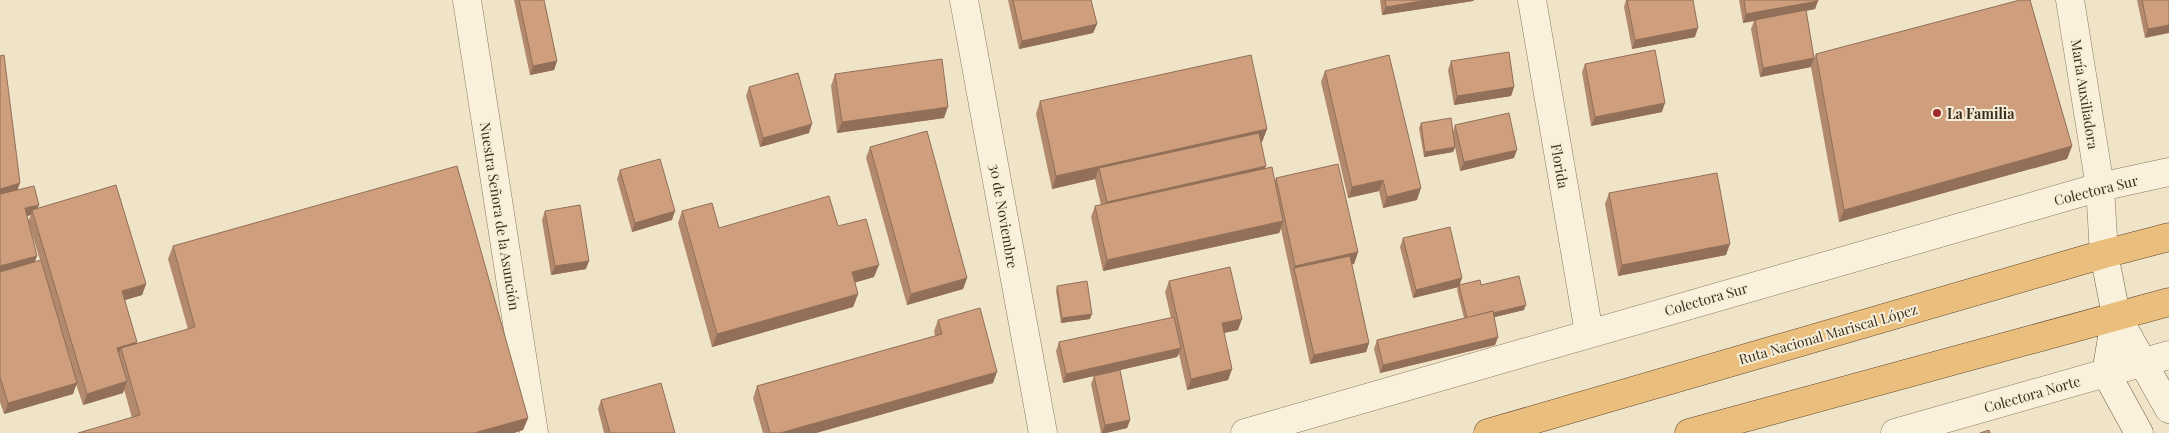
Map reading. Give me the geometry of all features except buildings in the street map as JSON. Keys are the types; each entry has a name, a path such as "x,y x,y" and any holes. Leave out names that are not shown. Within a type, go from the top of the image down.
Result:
{"highway":[{"name":"Ruta Nacional Mariscal López","path":"1488,433 2104,254 2169,237"},
{"path":"1689,433 2169,302"}],"street":[{"name":"Nuestra Señora de la Asunción","path":"466,0 534,433"},
{"name":"30 de Noviembre","path":"964,0 1043,433"},
{"name":"Florida","path":"1532,0 1589,333"},
{"name":"María Auxiliadora","path":"2070,0 2100,187 2104,254 2116,315"},
{"name":"Colectora Sur","path":"1245,433 2100,187 2169,172"},
{"path":"2116,315 2169,409"},
{"path":"2116,315 2106,373 2139,433"},
{"name":"Colectora Norte","path":"1895,433 2169,355"}],"place":[{"name":"La Familia","path":"1937,113"}]}
